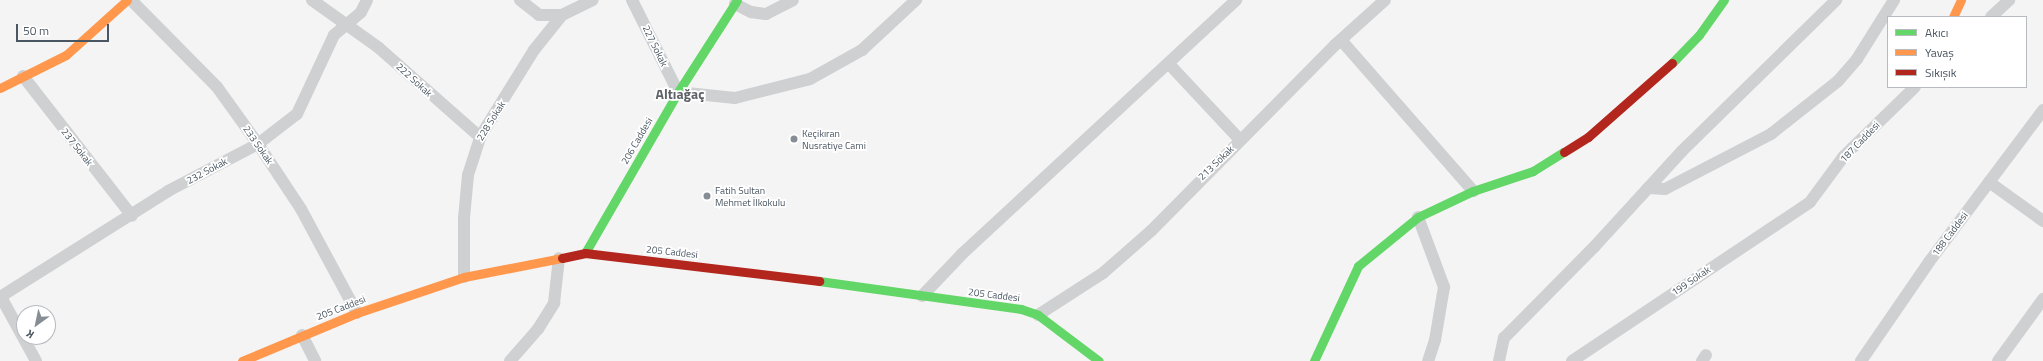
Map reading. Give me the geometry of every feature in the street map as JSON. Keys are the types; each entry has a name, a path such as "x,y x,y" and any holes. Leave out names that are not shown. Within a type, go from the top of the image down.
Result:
{"street":[{"path":"1,85 24,76 66,55 127,0"},
{"name":"233 Sokak","path":"131,0 217,87 258,144 301,209 357,313"},
{"name":"222 Sokak","path":"312,0 345,26 379,48 480,137"},
{"name":"232 Sokak","path":"0,297 132,216 168,192 258,144 297,114 334,35 362,12 367,0"},
{"path":"520,0 539,15 562,15"},
{"name":"228 Sokak","path":"464,277 464,218 468,175 480,137 534,50 562,15 592,0"},
{"name":"227 Sokak","path":"632,0 678,92"},
{"path":"736,2 751,12 766,14 793,0"},
{"path":"678,92 735,98 810,79 862,50 916,0"},
{"path":"922,296 962,254 1169,64 1236,0"},
{"name":"213 Sokak","path":"1038,315 1104,273 1151,231 1341,40 1385,0"},
{"path":"1314,361 1358,266 1418,217 1473,191 1533,171 1588,137 1660,76 1699,35 1724,0"},
{"path":"1499,361 1504,338 1698,134 1836,0"},
{"path":"1648,188 1665,189 1770,134 1838,81 1857,59 1894,0"},
{"path":"1953,16 1961,0"},
{"path":"1992,16 2009,0"},
{"name":"206 Caddesi","path":"585,254 678,92 736,2"},
{"path":"1341,40 1473,191"},
{"path":"1169,64 1240,140"},
{"name":"237 Sokak","path":"24,76 132,216"},
{"name":"187 Caddesi","path":"1810,202 1844,156 1914,88"},
{"name":"188 Caddesi","path":"1861,361 1929,262 2043,110"},
{"path":"1989,182 2043,221"},
{"name":"199 Sokak","path":"1572,361 1810,202"},
{"path":"1418,217 1444,287 1435,340 1428,361"},
{"name":"205 Caddesi","path":"242,361 357,313 464,277 585,254 767,274 1021,309 1038,315 1099,361"},
{"path":"510,361 538,329 554,303 559,258"},
{"path":"0,297 36,361"},
{"path":"1998,361 2043,299"},
{"path":"302,335 315,361"}],"traffic: fast":[{"path":"585,253 678,92 737,0"},
{"path":"1672,63 1699,35 1724,0"},
{"path":"1314,361 1358,266 1418,217 1473,191 1533,171 1564,152"},
{"path":"819,281 1021,309 1038,315 1099,361"}],"traffic: slow":[{"path":"0,88 66,55 127,0"},
{"path":"1953,16 1961,0"},
{"path":"242,361 357,313 464,277 562,258"}],"traffic: jam":[{"path":"1564,152 1588,137 1672,63"},
{"path":"562,258 585,253 819,281"}],"place":[{"name":"Keçikıran Nusratiye Cami","path":"794,139"},
{"name":"Fatih Sultan Mehmet İlkokulu","path":"707,196"}],"district":[{"name":"Altıağaç","path":"680,94"}]}
